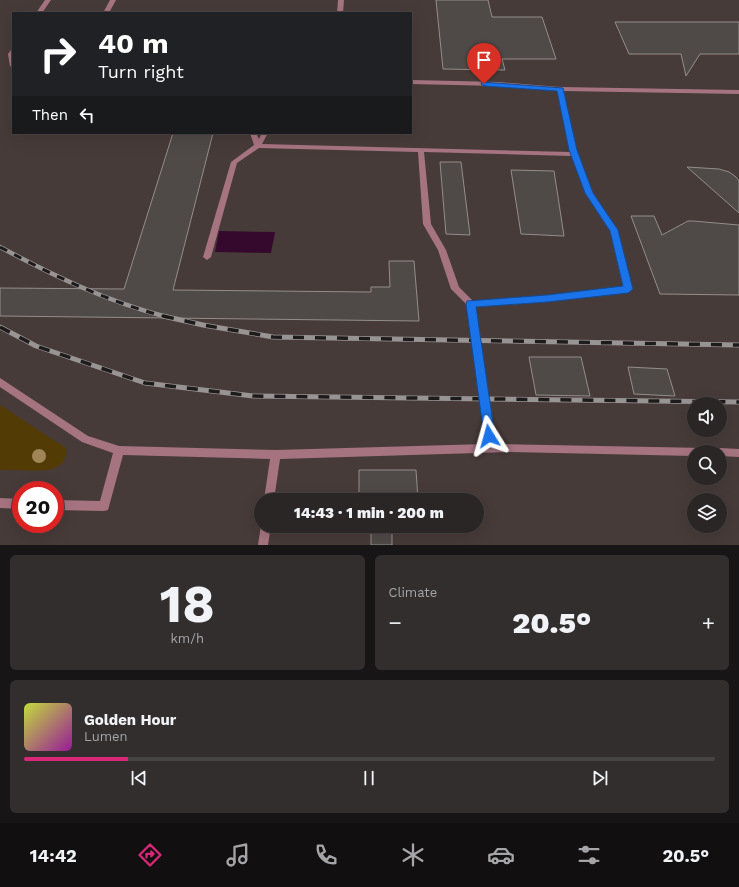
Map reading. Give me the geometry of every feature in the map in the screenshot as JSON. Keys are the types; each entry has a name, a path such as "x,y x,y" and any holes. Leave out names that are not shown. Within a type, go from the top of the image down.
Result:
{"lane":[{"path":"40,12 48,0"},
{"path":"107,12 113,0"},
{"path":"340,12 341,0"},
{"path":"412,82 499,84 560,89 739,92"},
{"path":"470,304 547,299 628,289 614,230 589,193 575,154 560,89"},
{"path":"253,134 258,146"},
{"path":"207,257 234,162 258,146 264,134"},
{"path":"258,146 421,152 575,154"},
{"path":"421,152 426,224 442,250 456,289 470,304 491,448"},
{"path":"0,382 85,439 119,450 276,455 491,448 687,452"},
{"path":"64,505 104,506 119,450"},
{"path":"727,452 739,453"},
{"path":"270,493 276,455"},
{"path":"0,503 12,504"},
{"path":"263,545 265,533"}],"shaded area":[{"path":"0,0 739,0 739,545 0,545"},
{"path":"219,231 275,232 271,253 215,252"},
{"path":"0,405 66,448 64,461 56,468 47,470 0,470"}],"building":[{"path":"436,0 488,0 492,17 542,17 556,59 502,59 505,70 443,69"},
{"path":"615,22 739,22 739,54 700,54 686,76 681,54 629,54"},
{"path":"173,134 213,134 173,290 371,292 371,287 390,287 389,261 414,261 419,321 0,316 0,288 124,289"},
{"path":"440,162 461,162 470,235 446,234"},
{"path":"687,167 719,169 729,172 736,177 739,181 739,213"},
{"path":"511,170 554,171 564,236 521,234"},
{"path":"631,216 654,216 662,235 688,221 739,225 739,295 660,294"},
{"path":"529,357 581,357 590,396 536,395"},
{"path":"628,367 667,369 675,396 634,394"},
{"path":"359,470 416,470 418,493 359,493"},
{"path":"371,533 392,533 392,545 371,545"}],"railway":[{"path":"0,247 102,296 165,316"},
{"path":"165,316 203,325 273,337 739,345"},
{"path":"0,327 36,346 145,383 253,396 739,402"}],"route":[{"path":"484,84 560,89 573,150 589,193 614,230 628,289 547,299 470,304 489,436"}]}
